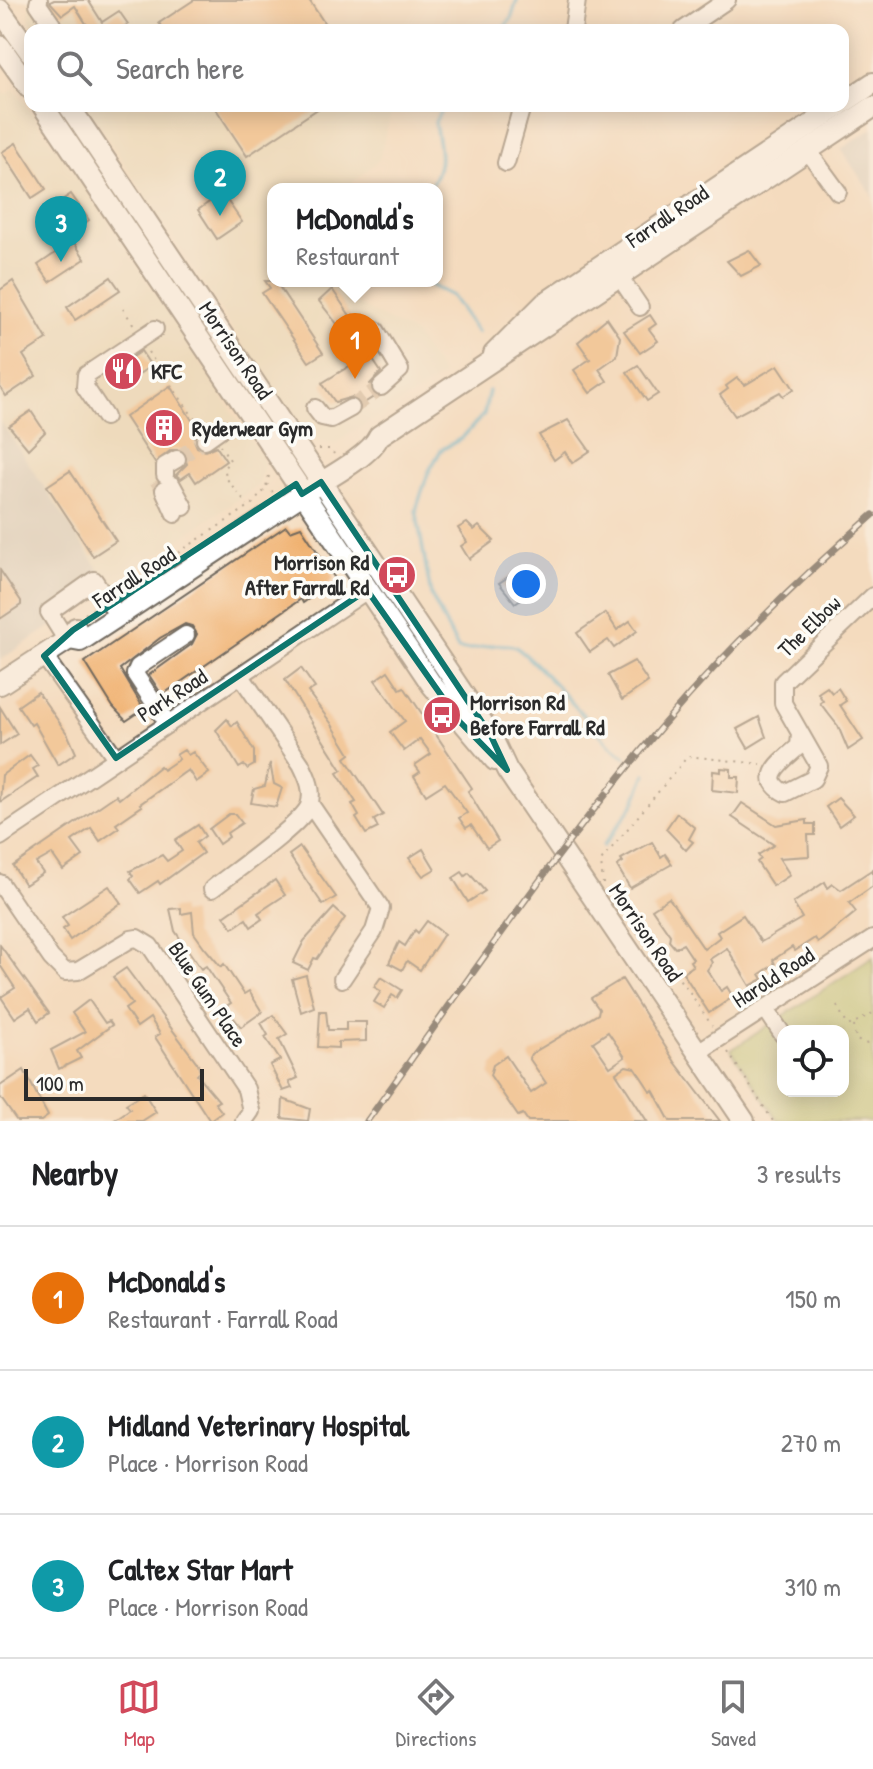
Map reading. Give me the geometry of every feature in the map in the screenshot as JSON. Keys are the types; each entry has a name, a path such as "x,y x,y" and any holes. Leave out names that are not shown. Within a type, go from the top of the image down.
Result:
{"main road":[{"path":"0,10 24,44"},
{"path":"0,46 24,80"},
{"name":"Farrall Road","path":"849,100 873,83"},
{"name":"Farrall Road","path":"722,196 808,151 873,107"},
{"name":"Morrison Road","path":"47,112 367,590 460,722 507,770"},
{"name":"Morrison Road","path":"73,112 490,734 507,770 744,1121"},
{"name":"Farrall Road","path":"0,684 68,640 73,630 376,443 379,436 486,363 541,318 722,196 832,112"},
{"name":"Farrall Road","path":"595,281 619,276 665,234"}],"street":[{"path":"39,0 38,4 52,24"},
{"path":"574,24 577,0"},
{"path":"692,24 727,0"},
{"path":"506,163 520,112"},
{"path":"808,151 838,192"},
{"path":"619,276 640,307"},
{"path":"109,414 85,387 86,375 155,329"},
{"path":"372,331 396,376 381,387"},
{"path":"315,408 322,417 331,419 351,408"},
{"path":"167,476 180,511"},
{"path":"68,640 49,612 94,580 112,607"},
{"name":"Park Road","path":"0,837 367,590"},
{"name":"The Elbow","path":"774,767 773,782 785,793 813,779 819,766 783,703 783,682 873,596"},
{"path":"168,724 135,674 138,667 186,635"},
{"path":"44,656 116,758"},
{"path":"212,889 301,818 310,804 311,786 301,764 241,676"},
{"path":"774,767 799,746 800,734"},
{"path":"310,804 381,908 377,924 342,979"},
{"name":"Blue Gum Place","path":"0,883 51,958 65,972 87,967 131,939 137,938 150,946 246,1089 251,1111 244,1121"},
{"name":"Harold Road","path":"698,1052 872,944"},
{"path":"765,1008 777,1026"}],"path":[{"path":"123,309 202,429 213,434 230,460 224,468 227,479 248,506"},
{"path":"84,615 112,607 248,506 269,481 269,465"},
{"path":"607,895 601,885 605,882 601,861 688,756 774,767"},
{"path":"632,931 642,935 687,988 716,1032"},
{"path":"837,1006 846,1024 854,1025"},
{"path":"873,1013 862,1016 854,1025 856,1040 873,1046"},
{"path":"723,1044 773,1121"}],"highlighted area":[{"path":"321,482 490,734 507,770 460,722 367,590 116,758 44,656 73,630 296,484 302,494"}],"shaded area":[{"path":"29,0 309,0 325,24 31,24"},
{"path":"0,87 6,95 14,89 24,103 24,112 30,112 104,215 265,462 259,485 111,587 0,422"},
{"path":"90,112 391,112 379,160 352,183 267,183 267,287 342,287 351,301 415,334 443,376 334,444 304,438"},
{"path":"873,128 873,197 841,149"},
{"path":"0,421 111,587 0,660"}],"green space":[{"path":"873,957 873,1121 779,1121 731,1050"}],"building":[{"path":"88,0 102,22 119,11 128,24 86,24 75,6 62,15 50,2"},
{"path":"194,0 309,0 325,24 160,24"},
{"path":"218,112 313,112 247,156"},
{"path":"16,143 46,189 32,198 2,152"},
{"path":"222,193 242,222 217,239 198,210"},
{"path":"71,194 89,220 64,238 46,211"},
{"path":"73,241 85,259 50,282 38,265"},
{"path":"749,250 761,266 741,276 727,261"},
{"path":"111,277 120,290 75,320 67,307"},
{"path":"13,281 47,339 23,355 36,376 6,396 0,387 0,290"},
{"path":"282,287 323,353 309,362 262,293 270,288"},
{"path":"332,289 357,326 345,334 319,301"},
{"path":"650,315 656,324 649,329 658,341 640,353 624,331"},
{"path":"607,318 620,337 617,356 599,369 607,381 590,393 574,370 590,359 578,342"},
{"path":"141,351 151,366 116,389 107,374"},
{"path":"369,354 381,372 370,384 375,396 361,405 352,397 335,402 322,383"},
{"path":"638,365 658,394 647,401 627,372"},
{"path":"778,365 794,389 783,396 780,392 735,416 720,395 728,389 726,386 737,378 745,385"},
{"name":"Ryderwear Gym","path":"170,386 199,431 194,440 197,447 205,451 216,446 226,461 196,482 190,473 181,479 176,475 187,464 183,450 171,450 155,463 125,417"},
{"path":"31,411 45,432 28,449 9,426"},
{"path":"568,420 590,451 572,463 565,452 554,460 539,435"},
{"path":"70,471 116,541 93,556 47,486"},
{"path":"467,523 474,530 479,526 494,541 469,559 461,546 467,542 458,528"},
{"path":"286,526 290,531 301,527 334,577 332,582 303,603 301,599 162,695 149,675 192,644 197,634 192,626 185,624 160,638 120,669 144,709 126,721 113,707 85,662"},
{"path":"522,568 536,589 515,603 499,583"},
{"path":"0,570 21,605 0,619"},
{"path":"606,613 617,630 630,621 637,631 614,648 608,640 590,652 577,633"},
{"path":"634,661 648,682 622,700 608,675"},
{"path":"301,668 315,688 308,692 350,754 345,758 383,815 374,820 378,828 366,834 356,818 359,816 352,804 356,802 337,773 342,770 285,680"},
{"path":"388,671 400,689 404,687 472,788 468,791 498,841 487,848 471,825 466,828 459,818 467,813 445,783 426,795 414,776 420,772 415,765 431,754 420,739 404,751 390,732 405,721 375,680"},
{"path":"827,687 832,693 838,688 846,701 840,705 863,740 848,750 838,726 820,703 823,701 818,693"},
{"path":"38,692 68,735 76,753 58,765 34,723 31,725 18,706"},
{"path":"0,707 17,734 0,745"},
{"path":"759,717 766,737 748,748 737,729"},
{"path":"227,719 232,726 237,722 254,751 254,765 247,769 244,765 239,768 216,730"},
{"path":"184,750 188,755 193,752 209,773 196,782 188,770 140,804 142,806 116,824 119,828 100,841 91,828 72,841 83,856 63,870 52,854 36,863 43,873 25,885 13,866 116,795 119,799 160,766 163,770 179,759 176,755"},
{"path":"30,755 38,766 33,769 38,777 0,802 2,775"},
{"path":"270,763 274,784 282,788 276,807 251,803 254,789 265,786"},
{"path":"721,768 731,769 731,777 739,777 738,793 712,790 713,771 721,772"},
{"path":"838,798 854,815 839,826 826,807"},
{"path":"742,803 776,825 807,820 807,824 815,824 815,835 808,835 809,856 779,858 790,875 773,886 757,862 761,859 758,855 774,845 732,817"},
{"path":"677,813 695,828 689,839 693,842 686,850 666,829"},
{"path":"229,814 235,814 242,823 227,833 229,837 219,844 209,829"},
{"path":"198,825 205,836 196,843 203,853 160,884 158,881 140,893 130,879 133,876 130,871 162,855 167,861 182,851 175,840"},
{"path":"652,842 661,857 665,854 672,864 630,888 617,866 623,862 621,859"},
{"path":"300,847 336,897 323,905 289,855"},
{"path":"423,849 435,869 423,876 409,858"},
{"path":"873,869 873,886 849,903 856,912 818,943 815,938 795,951 792,947 773,960 775,964 760,974 763,979 750,986 727,948 710,959 712,963 707,970 721,991 727,987 733,997 709,1013 683,973 693,966 690,961 693,959 683,944 675,948 669,941 670,935 652,909 669,898 704,949 720,937 717,932 743,915 761,942 802,918 793,903 825,882 828,888 833,884 841,890"},
{"path":"462,872 465,876 469,873 485,891 468,902 453,878"},
{"path":"275,880 285,895 258,913 262,919 251,927 246,919 233,928 224,916"},
{"path":"109,886 121,903 70,940 63,929 68,926 62,917"},
{"path":"181,908 181,914 192,912 194,933 221,967 224,964 244,994 249,991 262,1012 241,1027 225,1007 231,1003 206,966 201,969 175,931 170,909"},
{"path":"334,908 345,918 317,959 314,958 308,970 293,963 304,941"},
{"path":"427,921 444,934 420,970 407,961 402,970 389,963 399,942 405,946 415,930 418,933"},
{"path":"0,945 49,1013 38,1021 30,1008 15,1018 1,997 15,988 0,965"},
{"path":"126,968 198,1064 200,1072 197,1075 219,1101 215,1103 222,1112 210,1121 155,1037 160,1034 150,1018 137,1027 125,1009 132,1004 113,977"},
{"path":"306,975 314,1007 301,1012 292,979"},
{"path":"381,977 402,990 397,998 392,995 384,1008 374,1002 381,991 374,987"},
{"path":"622,979 675,1062 720,1121 670,1121 653,1090 651,1092 635,1068 626,1066 616,1073 647,1121 528,1121 523,1114 518,1116 490,1075 493,1065 506,1056 531,1093 546,1083 529,1058 531,1054 598,1014 599,1009 591,998","holes":["608,1032 625,1057 610,1067 593,1042"]},
{"path":"89,1000 105,1023 109,1021 112,1025 77,1051 81,1058 59,1069 51,1050 85,1032 72,1013"},
{"path":"320,1011 326,1011 328,1030 346,1030 346,1022 366,1022 366,1041 338,1042 338,1048 318,1047"},
{"path":"273,1015 287,1034 279,1039 298,1078 289,1082 292,1088 283,1091 270,1065 280,1060 265,1037 268,1035 261,1023"},
{"path":"24,1070 48,1116 41,1121 17,1121 0,1097 0,1086"},
{"path":"144,1093 156,1112 142,1121 113,1121 130,1109 126,1104"},
{"path":"283,1099 310,1109 308,1121 282,1118"}],"waterway":[{"path":"507,24 517,0"},
{"path":"432,183 439,163 435,122 440,112"},
{"path":"434,287 452,296 477,332"},
{"path":"489,391 484,414 462,438 441,450 428,473 416,510 431,595 458,649 505,645 520,650 625,757"},
{"path":"603,846 634,804 646,774"}],"tunnel":[{"path":"351,408 381,387"},
{"path":"177,459 205,440"},
{"path":"157,480 164,490"}],"railway":[{"path":"367,1121 547,871 662,726 763,617 873,515"}],"place":[{"name":"Midland Veterinary Hospital","path":"220,216"},
{"name":"Caltex Star Mart","path":"61,262"},
{"name":"KFC","path":"123,371"},
{"name":"McDonald's","path":"355,379"},
{"name":"Ryderwear Gym","path":"164,428"},
{"name":"Morrison Rd After Farrall Rd","path":"397,575"},
{"name":"Morrison Rd Before Farrall Rd","path":"442,715"}]}
